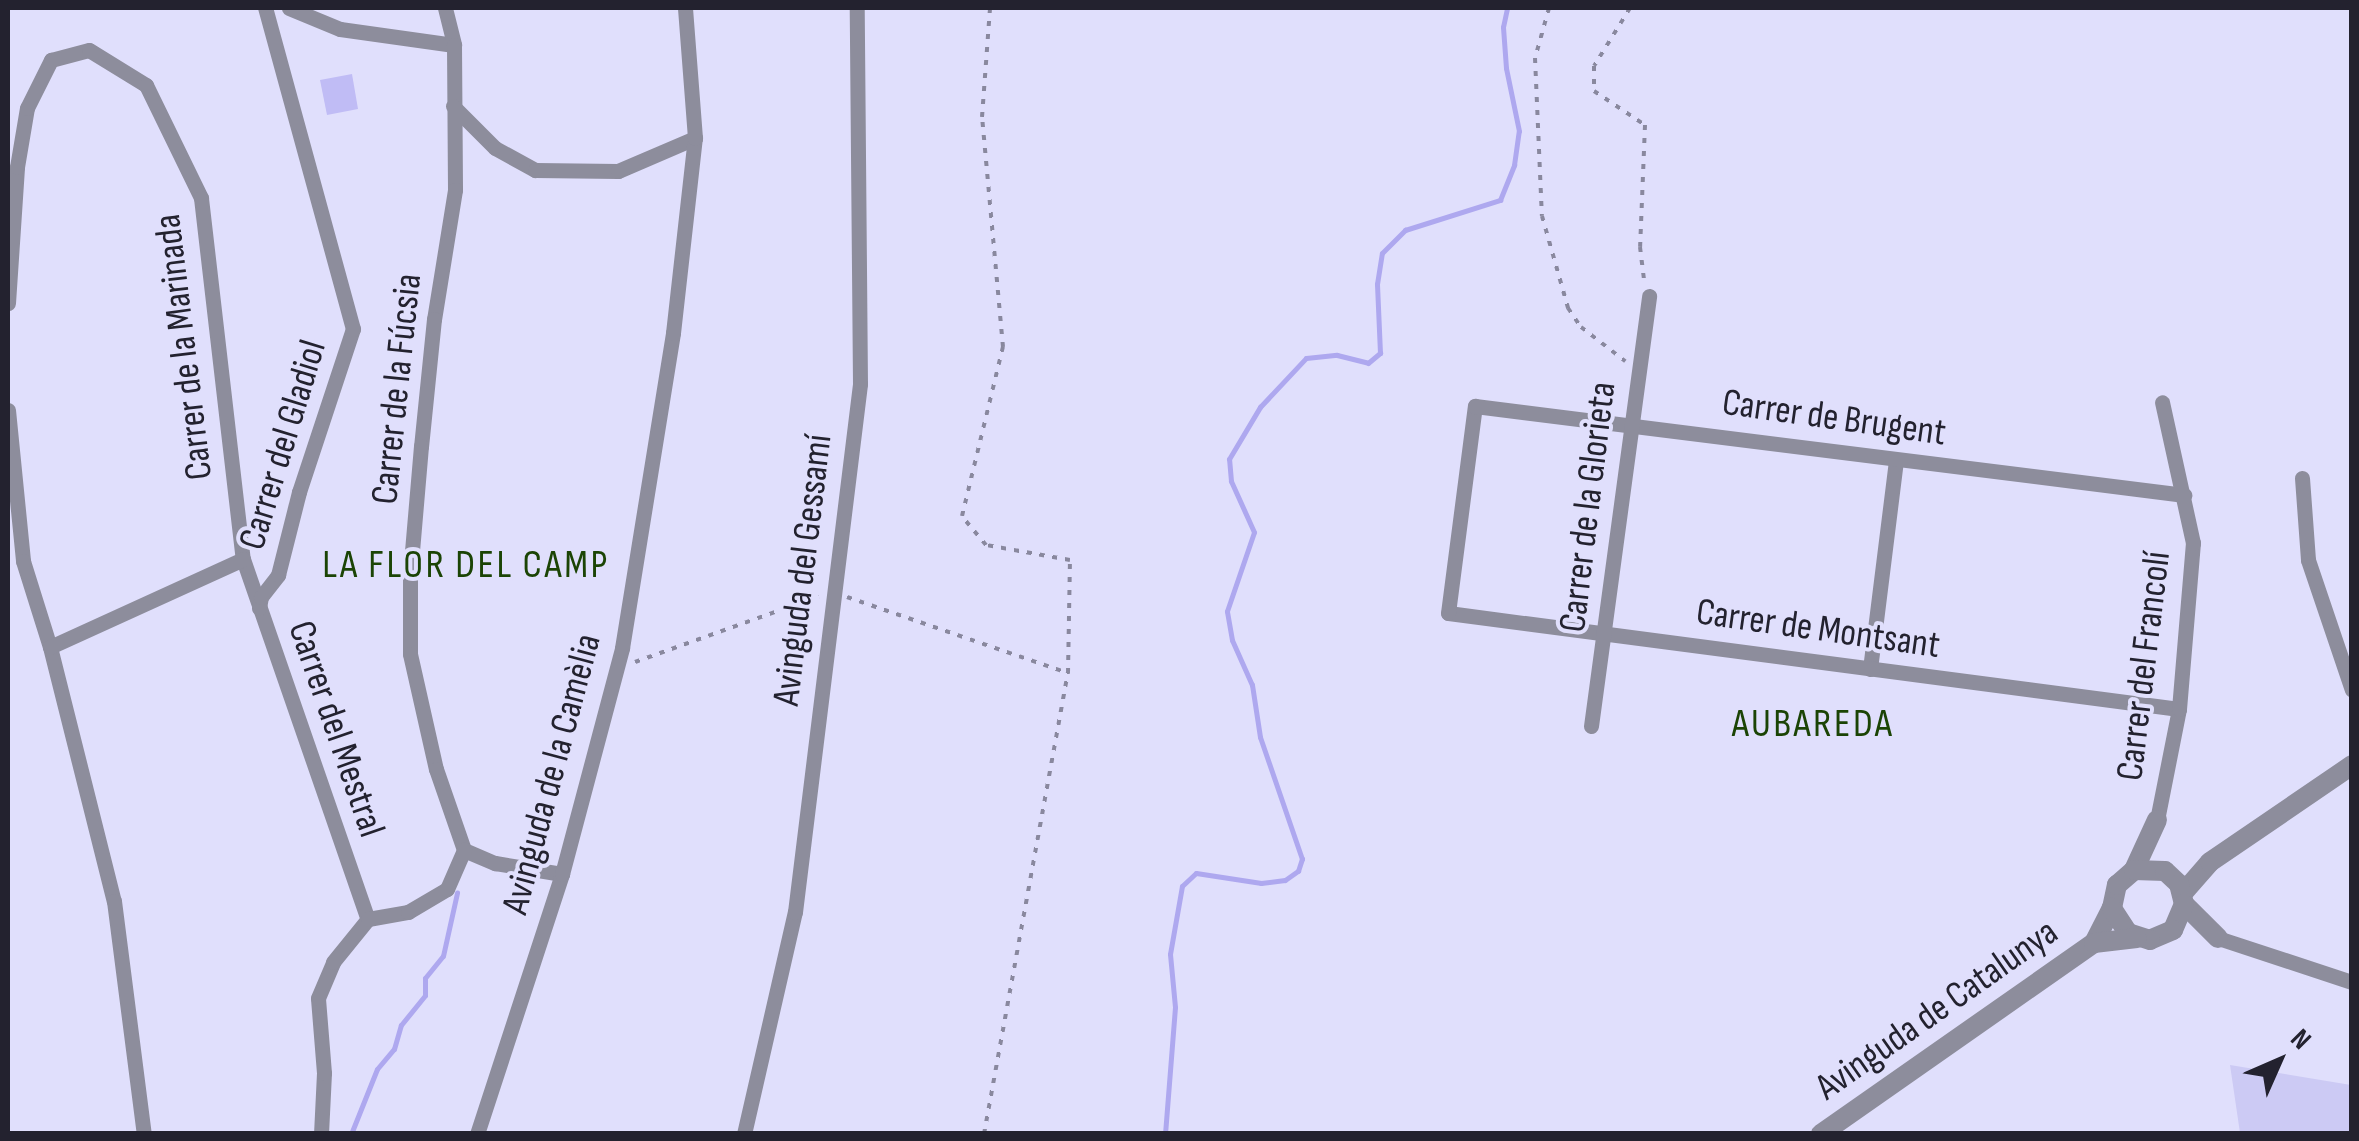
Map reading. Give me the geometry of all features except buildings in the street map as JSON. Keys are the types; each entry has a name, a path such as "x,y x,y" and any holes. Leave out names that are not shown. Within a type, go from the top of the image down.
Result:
{"street":[{"name":"Carrer del Gladiol","path":"260,608 261,596 278,575 299,492 353,329 265,8"},
{"path":"289,8 340,29 454,45"},
{"name":"Carrer de la Fúcsia","path":"445,8 454,45 455,190 434,319 420,446 410,576 410,654 436,768 464,850"},
{"name":"Avinguda de la Camèlia","path":"477,1134 562,874 622,648 673,332 695,138 686,8"},
{"name":"Avinguda del Gessamí","path":"744,1134 795,912 860,384 857,8"},
{"name":"Carrer de la Marinada","path":"8,302 17,167 28,108 52,60 90,50 146,84 201,198 242,559"},
{"path":"453,106 495,148 535,170 618,171 695,138"},
{"name":"Carrer de la Glorieta","path":"1591,726 1648,302"},
{"name":"Carrer del Francolí","path":"2158,820 2179,708 2193,544 2162,402"},
{"name":"Carrer de Brugent","path":"1448,613 1475,406 2184,495"},
{"path":"8,410 23,561 50,647 114,902 144,1134"},
{"path":"1870,669 1896,461"},
{"path":"2302,478 2308,560 2352,690"},
{"name":"Carrer del Mestral","path":"242,559 368,920"},
{"path":"50,647 242,559"},
{"name":"Carrer de Montsant","path":"1448,613 2179,708"},
{"path":"2094,944 2162,937 2173,930 2184,898 2210,862 2352,765"},
{"path":"2158,820 2162,870 2218,938"},
{"path":"2094,944 2112,908 2117,885 2134,870 2158,820"},
{"path":"321,1134 324,1073 318,998 332,962 368,920 408,912 446,889 464,850 494,863 562,874"},
{"path":"2134,870 2210,862"},
{"path":"2112,908 2121,927 2138,938"},
{"path":"2173,930 2218,938 2352,982"},
{"name":"Avinguda de Catalunya","path":"1820,1134 2094,944"},
{"path":"1842,1134 1850,1112"}],"path":[{"path":"984,1134 1068,673 1070,560 986,545 962,516 1003,347 982,117 990,8"},
{"path":"1550,8 1534,58 1542,216 1568,308 1581,327 1638,371"},
{"path":"1630,8 1594,66 1594,91 1645,125 1640,247 1648,302"}],"shaded area":[{"path":"2230,1065 2351,1085 2351,1133 2240,1133"}],"waterway":[{"path":"1165,1134 1175,1007 1170,954 1182,886 1196,873 1261,883 1285,880 1298,871 1302,859 1260,737 1252,685 1232,640 1227,611 1254,532 1231,481 1229,459 1260,407 1306,358 1337,355 1368,363 1380,353 1377,284 1382,253 1405,230 1500,200 1514,165 1519,131 1506,68 1503,27 1507,8"},
{"path":"351,1134 377,1069 394,1049 401,1025 425,995 425,978 443,956 457,893"}],"district":[{"name":"LA FLOR DEL CAMP","path":"466,565"},
{"name":"AUBAREDA","path":"1813,724"}]}
